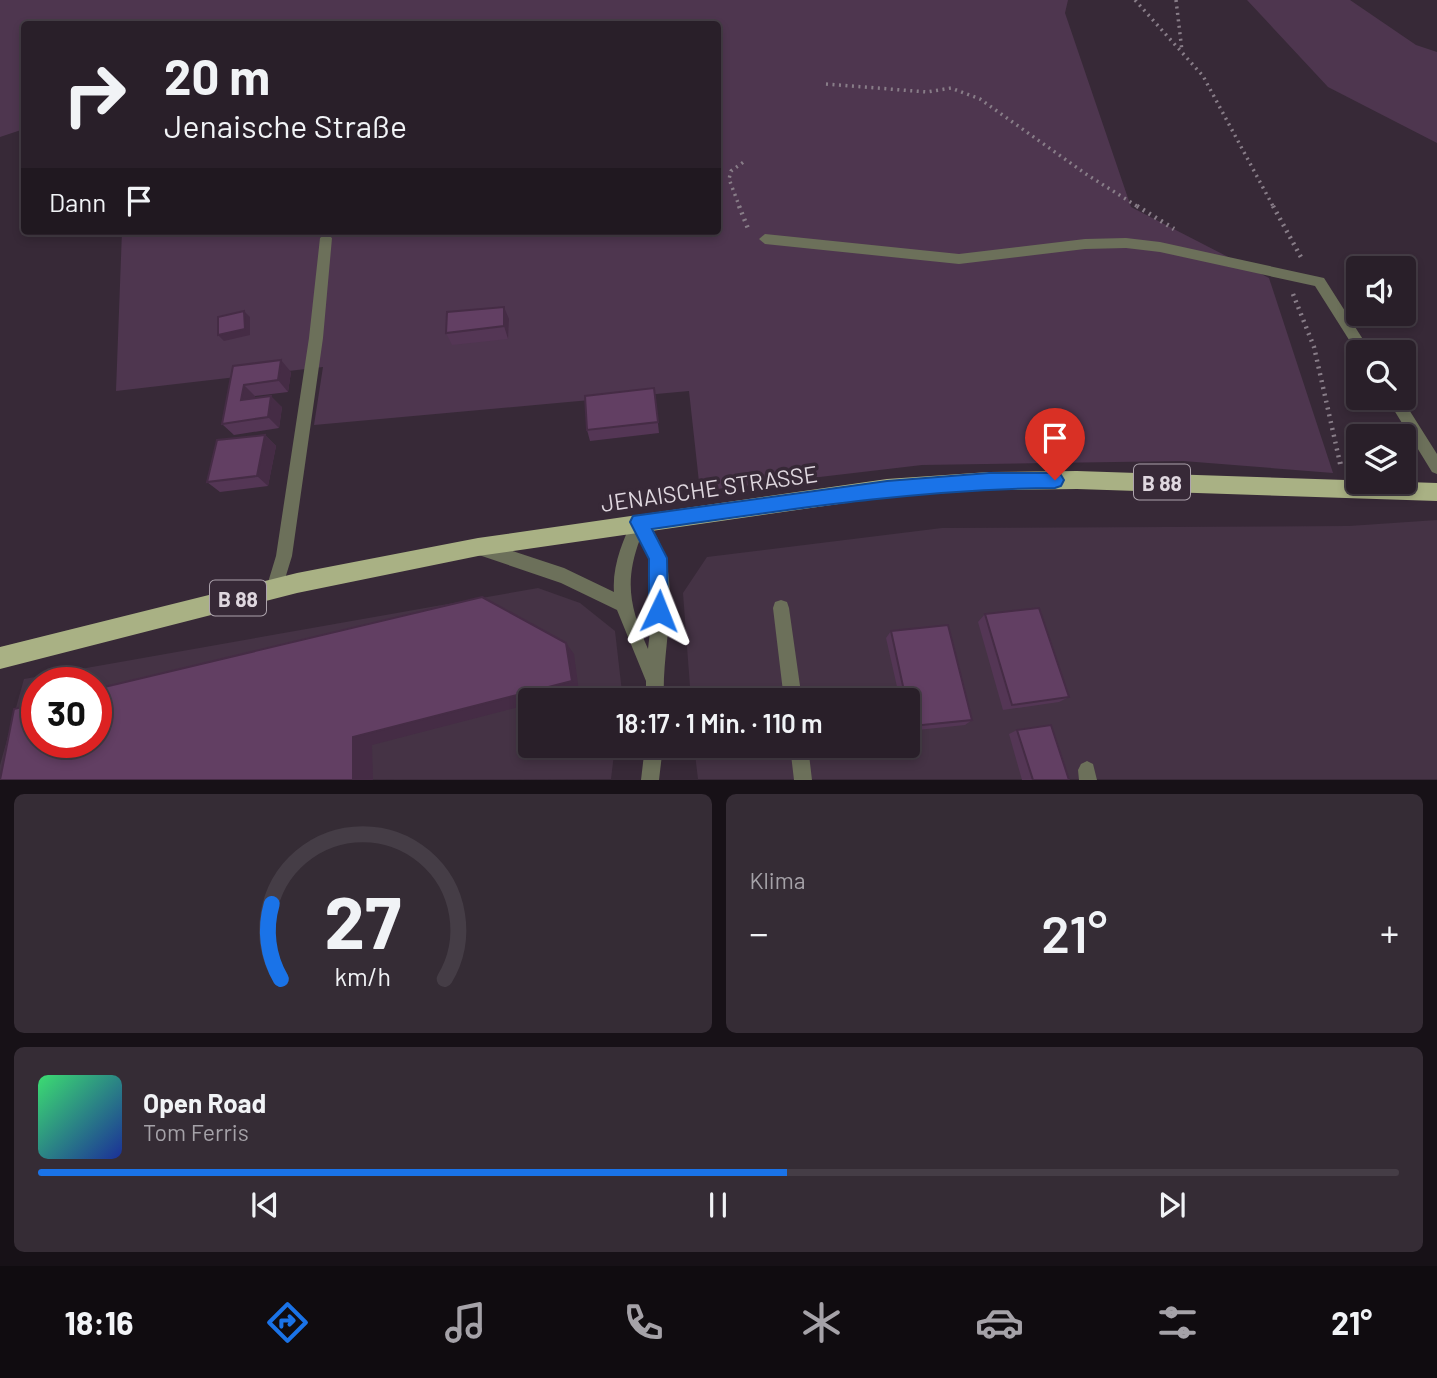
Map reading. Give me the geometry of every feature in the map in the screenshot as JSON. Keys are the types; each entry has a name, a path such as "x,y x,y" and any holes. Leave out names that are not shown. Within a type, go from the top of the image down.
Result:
{"main road":[{"name":"JENAISCHE STRASSE","path":"0,657 274,589 478,547 887,488 989,481 1077,480 1437,492"}],"street":[{"path":"274,589 284,556 316,338 326,238"},
{"path":"765,239 959,259 1085,244 1126,243 1160,247 1319,282 1356,340"},
{"path":"1401,410 1437,467"},
{"path":"639,522 620,576 621,604 653,680"},
{"path":"639,522 658,558 660,588 654,688"},
{"path":"478,547 564,576 621,604"},
{"path":"781,608 791,688"},
{"path":"650,779 653,758"},
{"path":"800,758 803,779"}],"path":[{"path":"1135,0 1203,76 1305,263 1319,282"},
{"path":"1176,0 1182,52"},
{"path":"826,84 927,92 951,88 980,99 1086,174 1181,232"},
{"path":"745,161 731,171 729,179 750,232 765,239"},
{"path":"1298,278 1292,287 1293,298 1314,347 1345,488"}],"shaded area":[{"path":"0,0 1068,0 1065,13 1131,207 1269,278 1333,473 1183,461 922,465 700,491 689,391 314,425 323,367 116,391 122,235 721,235 721,21 21,21 21,130 0,137"},
{"path":"1247,0 1350,0 1416,45 1437,52 1437,143 1328,87"},
{"path":"1437,520 1437,779 698,779 695,758 920,758 920,688 690,688 683,593 707,557 942,528 1349,526"},
{"path":"538,588 580,603 615,631 622,688 518,688 518,758 614,758 611,779 0,780 0,765 21,690 21,758 112,758 112,667 92,667"}],"building":[{"path":"504,307 504,326 446,333 447,312"},
{"path":"244,311 245,329 218,335 218,317"},
{"path":"281,360 278,380 244,385 241,400 271,396 268,417 222,424 233,366"},
{"path":"654,388 658,422 587,430 585,396"},
{"path":"265,435 257,476 207,482 217,440"},
{"path":"482,597 566,643 572,681 545,688 518,688 518,695 353,737 353,780 0,780 14,709 21,707 21,758 112,758 112,685"},
{"path":"1039,608 1069,697 1012,705 985,614"},
{"path":"948,625 972,720 920,725 920,688 903,688 891,631"},
{"path":"1051,725 1069,780 1033,780 1017,730"}],"route":[{"path":"659,611 658,558 639,522 887,488 989,481 1055,480"}]}
